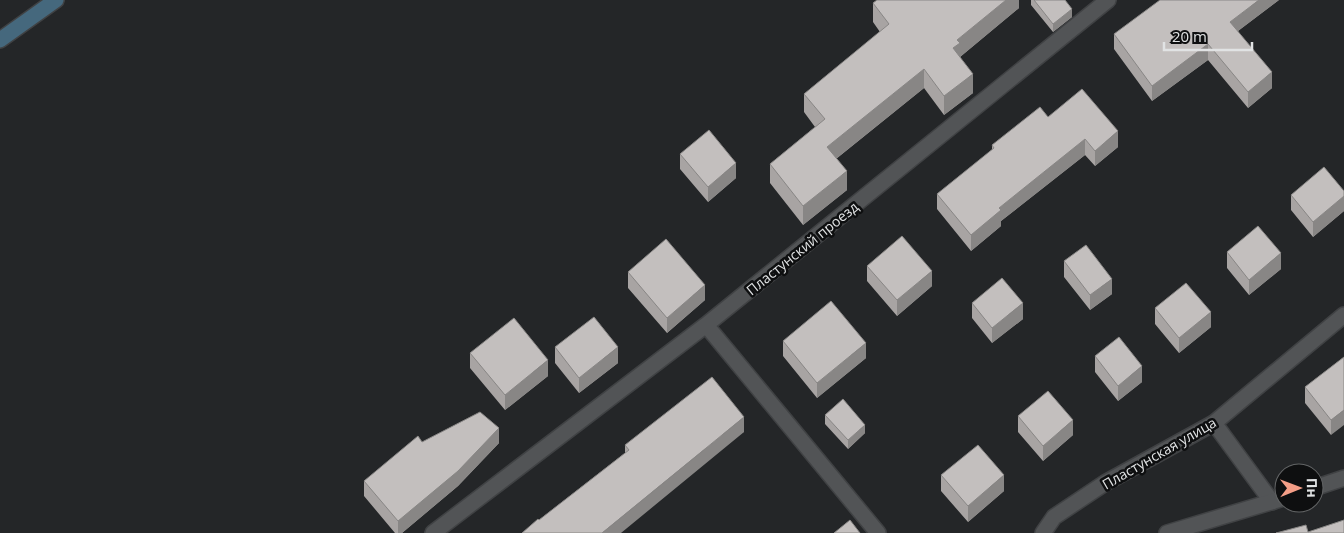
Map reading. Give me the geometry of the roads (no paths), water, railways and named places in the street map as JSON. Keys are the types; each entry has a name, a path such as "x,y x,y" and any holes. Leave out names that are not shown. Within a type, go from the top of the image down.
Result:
{"main road":[{"path":"0,40 56,0"}],"street":[{"name":"Пластунский проезд","path":"433,533 706,325 1108,0"},
{"name":"Пластунская улица","path":"1043,533 1054,517 1105,483 1214,423 1344,315"},
{"path":"706,325 878,533"},
{"path":"1214,423 1274,495"},
{"path":"1324,485 1344,478"},
{"path":"1167,533 1274,501"}]}
